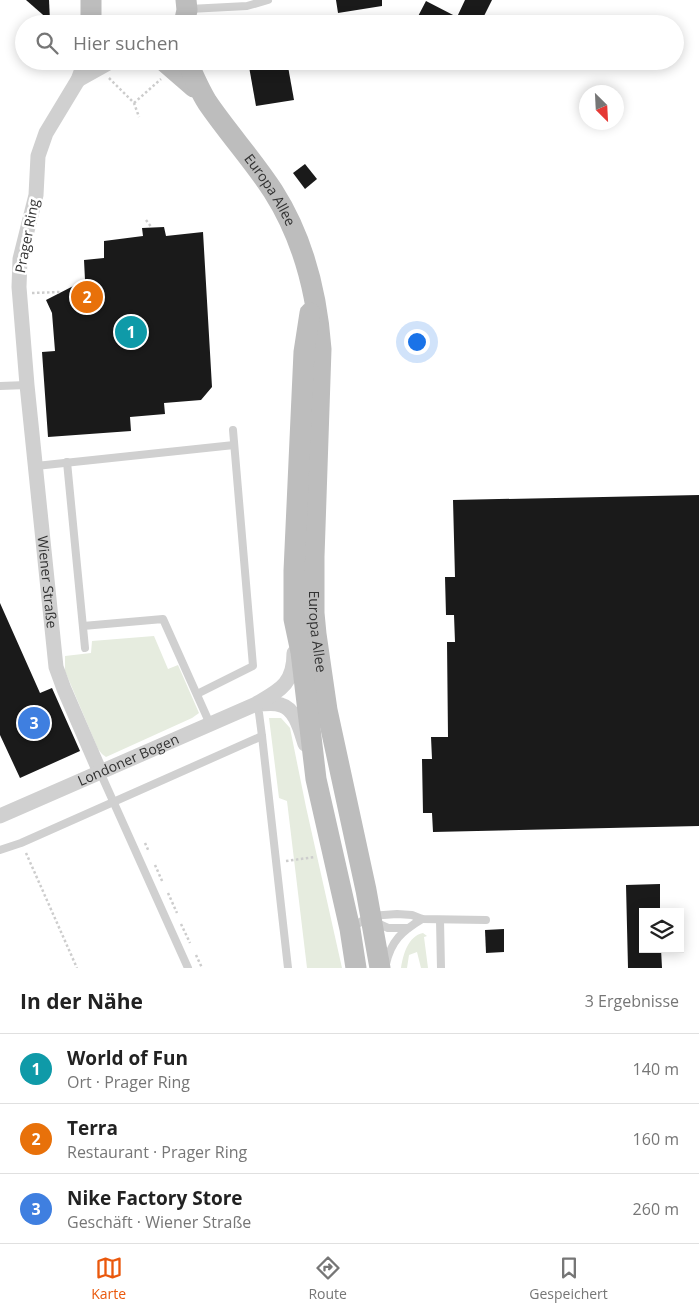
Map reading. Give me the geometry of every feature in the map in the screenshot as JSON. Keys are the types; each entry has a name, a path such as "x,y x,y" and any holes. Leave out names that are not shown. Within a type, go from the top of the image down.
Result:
{"main road":[{"path":"91,0 91,15"},
{"name":"Europa Allee","path":"180,70 206,100 272,189 285,211 303,252 319,323 321,349 314,612 357,905 350,929 356,968"},
{"name":"Europa Allee","path":"312,291 304,352 294,571 294,619 301,652 316,779 357,905 380,968"}],"street":[{"name":"Prager Ring","path":"27,385 19,293 20,259 36,195 38,156 46,133 53,121 78,80 90,70"},
{"name":"Wiener Straße","path":"27,385 56,667 100,772"},
{"name":"Londoner Bogen","path":"0,816 256,704 280,689 291,676 294,665 294,619"},
{"name":"Londoner Bogen","path":"256,704 282,705 291,712 299,726 316,779"}],"lane":[{"path":"185,11 247,6 268,0"},
{"path":"0,386 27,385"},
{"path":"196,694 253,666 232,430"},
{"path":"36,466 234,445"},
{"path":"67,462 85,648"},
{"path":"83,626 163,619 210,724"},
{"path":"256,704 262,736 288,968"},
{"path":"0,850 21,843 262,736"},
{"path":"100,772 188,968"},
{"path":"357,905 397,914 412,915 422,919 486,920"},
{"path":"357,905 376,922 388,928 408,928"},
{"path":"350,929 357,905"},
{"path":"385,968 387,958 399,935 422,919"},
{"path":"440,920 440,968"}],"path":[{"path":"105,70 134,103 139,117"},
{"path":"134,103 169,70"},
{"path":"146,220 152,228"},
{"path":"19,293 60,292"},
{"path":"21,843 77,968"},
{"path":"276,862 319,857"},
{"path":"154,863 163,883"},
{"path":"168,893 177,913"},
{"path":"181,924 190,943"},
{"path":"196,955 202,968"}],"shaded area":[{"path":"154,636 168,669 178,665 199,713 192,718 106,757 98,749 65,671 65,656 91,653 92,641"},
{"path":"269,718 281,718 290,728 342,968 307,968 287,801 279,798"},
{"path":"423,933 427,936 424,937 428,968 421,968 417,952 409,955 407,968 401,968 410,942"}],"building":[{"path":"26,0 49,0 50,15 43,15"},
{"path":"336,0 382,0 382,6 338,13"},
{"path":"465,0 492,0 484,15 458,15"},
{"path":"426,1 453,15 419,15"},
{"path":"250,70 289,70 294,100 256,106"},
{"path":"305,164 317,179 305,189 293,173"},
{"path":"164,227 166,236 203,232 212,387 201,400 164,403 165,414 130,417 131,431 48,437 42,352 55,351 52,313 46,300 85,280 84,260 104,258 104,241 143,236 142,228"},
{"path":"699,495 699,826 433,832 432,813 423,813 422,759 432,759 431,737 448,737 447,642 455,642 454,615 446,615 445,577 455,577 453,500"},
{"path":"0,603 40,693 52,688 80,751 20,778 0,735"},
{"path":"660,884 660,908 639,908 639,953 661,953 662,968 628,968 626,885"},
{"path":"504,929 504,952 486,953 485,930"}],"place":[{"name":"Terra","path":"87,297"},
{"name":"World of Fun","path":"131,332"},
{"name":"Nike Factory Store","path":"34,723"}]}
